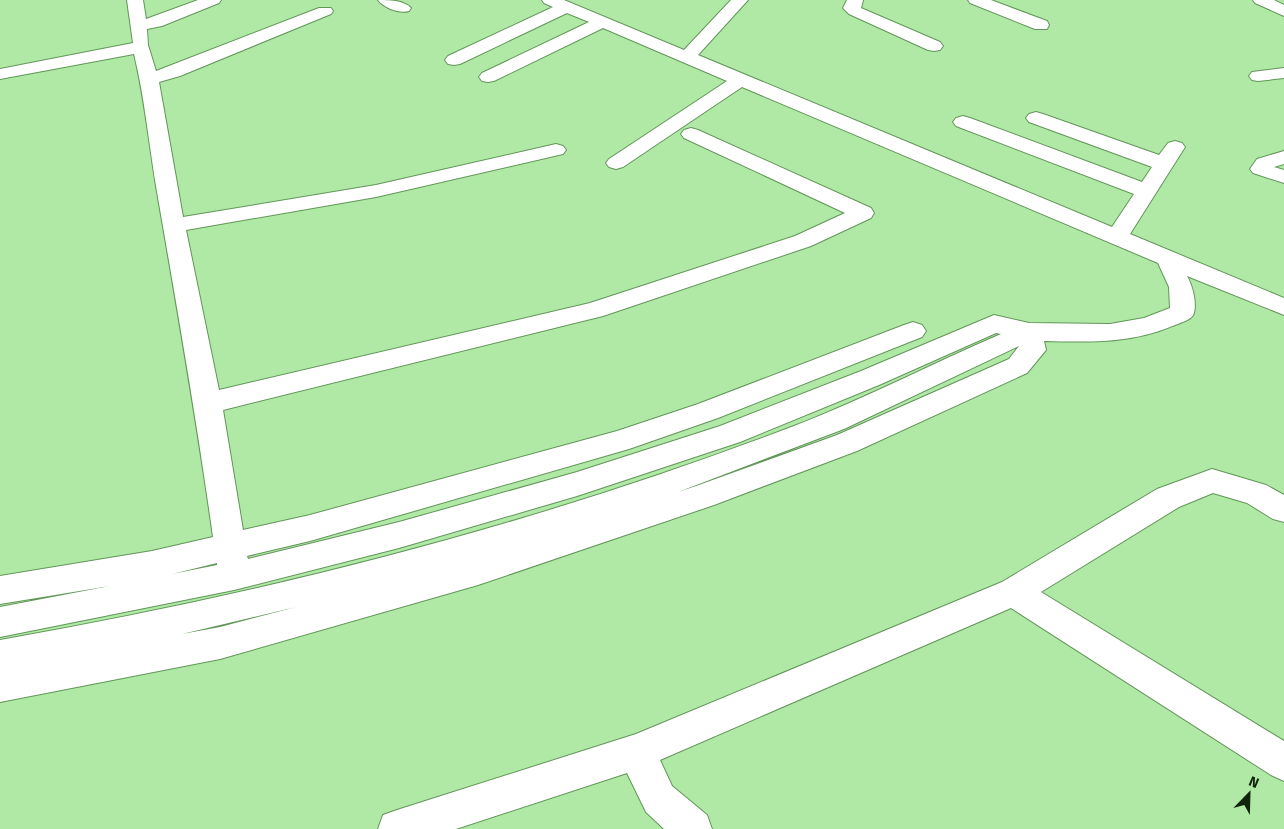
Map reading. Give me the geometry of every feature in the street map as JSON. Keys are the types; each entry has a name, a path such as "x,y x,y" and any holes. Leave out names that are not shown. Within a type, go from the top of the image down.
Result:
{"street":[{"path":"135,0 140,26 141,47 149,79 159,148 176,225 208,403 234,576 236,608"},
{"path":"140,26 156,22 213,0"},
{"path":"386,0 403,8"},
{"path":"687,57 740,0"},
{"path":"855,0 851,8 855,12 934,46"},
{"path":"976,0 1041,25"},
{"path":"1261,0 1284,11"},
{"path":"454,60 558,4 1284,306"},
{"path":"149,79 174,72 325,10"},
{"path":"488,77 603,22"},
{"path":"0,74 141,47"},
{"path":"1258,76 1284,73"},
{"path":"616,163 739,80"},
{"path":"1036,118 1170,156 1117,237"},
{"path":"963,122 1147,191"},
{"path":"208,403 594,310 803,241 863,213 691,134"},
{"path":"176,225 376,191 556,150"},
{"path":"0,622 234,576 399,535 586,481 738,430 870,378 994,324 1029,332 1110,333 1149,326 1182,312 1181,287 1167,258"},
{"path":"0,590 152,565 310,528 619,441 708,411 913,332"},
{"path":"0,656 88,641 236,608 392,568 548,523 681,480 809,432 1029,332"},
{"path":"0,685 220,643 478,571 703,496 847,443 1018,366 1033,350 1029,332"},
{"path":"397,829 636,752 1013,592 1168,498 1212,481 1256,494 1284,510"},
{"path":"1013,592 1284,762"},
{"path":"636,752 660,799 693,829"}]}
